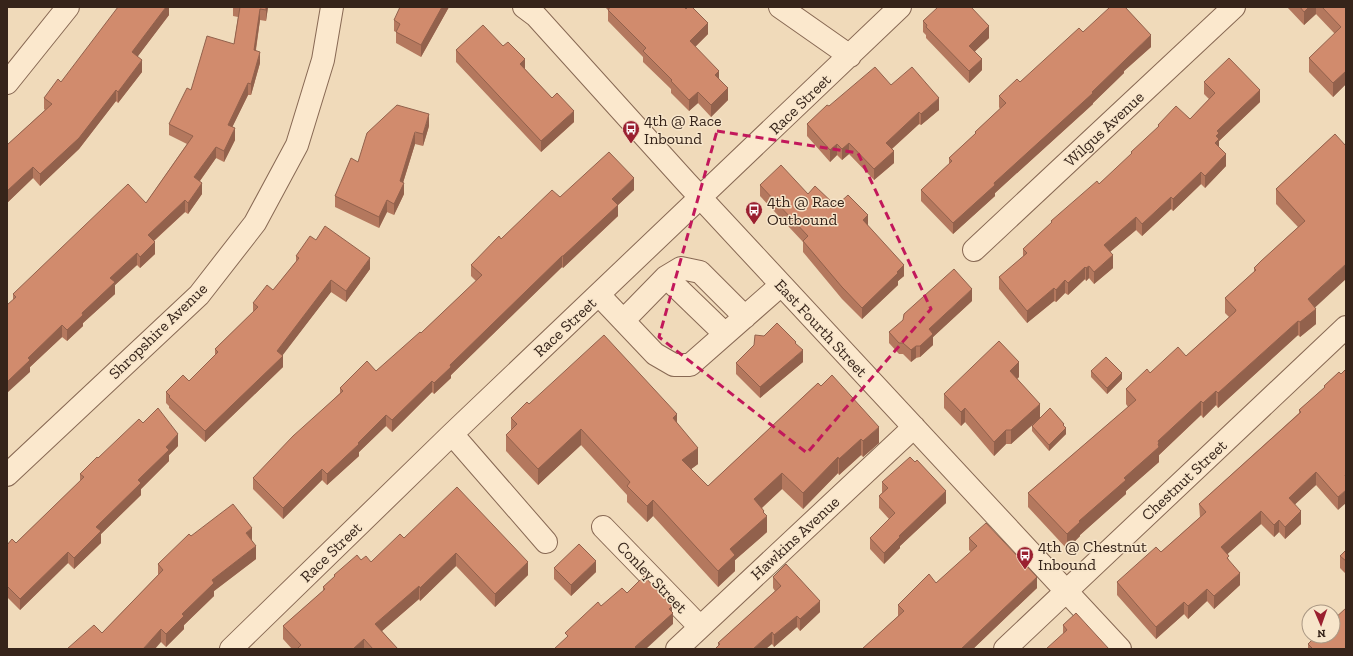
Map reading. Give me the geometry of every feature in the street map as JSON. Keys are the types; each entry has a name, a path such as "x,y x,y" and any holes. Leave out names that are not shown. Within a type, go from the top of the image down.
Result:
{"street":[{"path":"7,83 68,7"},
{"name":"Shropshire Avenue","path":"7,475 199,295 255,223 296,145 323,60 332,7"},
{"name":"East Fourth Street","path":"524,7 536,16 700,198 1120,649"},
{"path":"780,7 850,56"},
{"name":"Race Street","path":"231,649 452,434 900,7"},
{"name":"Wilgus Avenue","path":"974,250 1234,7"},
{"path":"624,320 666,277 681,268 700,272 745,317"},
{"path":"666,277 725,334"},
{"path":"599,295 655,354 674,365 690,365 781,285"},
{"name":"Chestnut Street","path":"1005,649 1346,327"},
{"name":"Hawkins Avenue","path":"677,649 914,427"},
{"path":"452,434 546,542"},
{"name":"Conley Street","path":"603,527 700,628"}],"highlighted area":[{"path":"717,131 858,153 931,309 807,453 659,337"}],"building":[{"path":"118,7 166,7 132,52 142,60 118,92 116,90 79,138 40,174 33,167 7,191 7,145 52,104 44,98 58,79 61,82"},
{"path":"240,7 266,7 266,10 260,9 254,50 260,52 251,84 248,83 228,125 235,128 224,151 216,147 194,177 202,183 188,203 185,200 148,235 155,242 140,257 137,253 110,278 115,282 82,313 83,315 67,330 62,325 28,358 30,360 7,382 7,305 16,297 13,294 128,184 146,203 193,136 169,124 187,88 191,90 207,36 234,44"},
{"path":"400,7 442,7 421,45 396,32 400,24 394,20"},
{"path":"610,7 684,7 686,9 688,7 692,7 708,23 690,41 719,71 715,75 728,88 711,105 698,92 689,100 671,81 672,80 643,51 646,48 608,10"},
{"path":"938,7 971,7 989,26 969,46 982,59 969,71 926,27 927,25 923,21"},
{"path":"1110,7 1125,7 1151,35 1092,92 1093,93 994,183 995,185 953,223 921,190 952,161 949,158 1006,103 999,96 1017,79 1020,82 1079,28 1083,32"},
{"path":"1300,7 1309,7 1304,12"},
{"path":"1322,7 1346,7 1346,71 1333,83 1309,58 1341,27"},
{"path":"483,25 503,46 508,42 525,59 520,64 552,98 557,93 574,111 541,141 456,50"},
{"path":"1229,58 1260,90 1217,131 1219,133 1216,136 1219,139 1215,143 1226,154 1205,176 1201,172 1173,199 1171,197 1142,224 1136,217 1104,245 1113,255 1094,272 1089,266 1086,268 1085,267 1068,283 1065,280 1056,290 1054,288 1027,311 999,277 1027,253 1023,249 1052,222 1051,221 1097,181 1099,184 1159,126 1158,125 1176,106 1190,119 1215,93 1204,82"},
{"path":"875,67 891,85 912,67 939,98 921,114 919,112 886,143 894,151 874,169 849,143 842,149 837,144 830,150 807,124 827,105 829,106"},
{"path":"397,105 429,114 423,134 415,132 400,181 404,183 394,204 387,200 379,217 335,196 351,158 358,162 367,133"},
{"path":"1335,134 1346,146 1346,264 1308,299 1316,309 1300,322 1298,321 1218,393 1216,391 1203,403 1201,401 1158,441 1159,447 1124,478 1126,480 1079,521 1080,522 1067,534 1028,493 1136,400 1126,389 1147,369 1150,373 1178,347 1186,356 1235,312 1236,310 1225,298 1256,270 1254,268 1261,261 1305,221 1276,189"},
{"path":"609,152 634,178 612,199 618,205 562,256 450,365 451,367 434,383 432,381 392,420 386,415 358,443 359,444 327,474 322,469 283,508 253,478 293,436 343,391 340,388 367,361 376,371 420,332 421,333 482,275 471,265 499,236 501,239 552,190 560,197"},
{"path":"781,165 808,194 815,186 836,206 848,195 868,215 863,220 904,265 897,272 898,273 862,308 803,241 808,236 760,185"},
{"path":"325,226 370,258 346,291 331,280 277,351 283,356 205,431 169,397 170,396 166,392 183,375 189,381 218,352 215,349 258,307 253,303 267,285 273,290 299,258 296,256 310,236 316,240"},
{"path":"954,269 972,289 929,329 933,334 920,346 916,346 911,350 903,343 899,343 889,332 903,320 904,314"},
{"path":"777,323 803,350 760,387 736,363 754,345 755,335 764,336"},
{"path":"604,335 677,414 673,418 698,448 682,460 708,486 818,383 821,386 832,375 879,427 863,441 861,439 839,459 838,457 803,493 782,473 754,499 767,516 730,549 735,555 718,571 653,500 647,506 627,486 630,482 581,429 538,469 506,435 517,424 511,418 527,402 529,404"},
{"path":"999,341 1019,362 1010,371 1040,404 1011,430 1006,430 994,442 965,408 961,412 944,394"},
{"path":"1106,357 1122,373 1107,388 1091,371"},
{"path":"1346,369 1346,490 1338,497 1316,472 1289,498 1301,511 1285,527 1279,520 1274,525 1261,511 1221,547 1229,556 1227,558 1240,573 1214,596 1207,589 1188,606 1184,602 1156,627 1117,582 1156,547 1161,552 1206,512 1199,504 1301,412 1299,410 1325,387 1324,386 1339,372 1341,374"},
{"path":"158,408 178,434 166,447 169,450 138,480 141,483 96,527 101,531 74,558 68,552 20,599 7,586 7,545 12,539 16,543 84,477 80,474 97,457 98,458 139,419 143,423"},
{"path":"1050,408 1066,428 1049,445 1032,426"},
{"path":"910,457 915,462 917,460 946,491 899,536 900,537 884,553 870,538 895,513 879,496 888,488 882,482"},
{"path":"457,487 528,562 495,594 456,553 420,588 419,586 375,624 398,649 373,649 364,639 353,649 297,649 301,645 283,626 325,589 323,587 335,576 334,575 357,555 361,560 366,556 371,562 400,534 404,538"},
{"path":"233,504 252,528 246,533 256,546 212,580 214,583 182,614 184,616 166,634 161,629 143,649 67,649 94,625 102,633 163,570 158,564 189,534 191,536"},
{"path":"986,523 1037,577 961,649 862,649 904,611 898,605 929,574 936,583 977,546 969,538"},
{"path":"579,544 596,561 571,585 554,568"},
{"path":"1346,550 1346,561 1340,556"},
{"path":"786,564 820,601 800,619 797,616 774,635 772,632 753,649 715,649 720,644 718,643 781,586 773,577"},
{"path":"644,576 672,606 669,609 673,613 635,647 635,649 554,649 568,636 565,633 598,602 601,606 622,588 627,593"},
{"path":"1346,608 1346,649 1313,649 1308,644 1341,644 1341,613"},
{"path":"1076,613 1109,649 1046,649 1067,630 1063,625"}],"place":[{"name":"4th @ Race Inbound","path":"631,144"},
{"name":"4th @ Race Outbound","path":"754,225"},
{"name":"4th @ Chestnut Inbound","path":"1025,570"}]}
